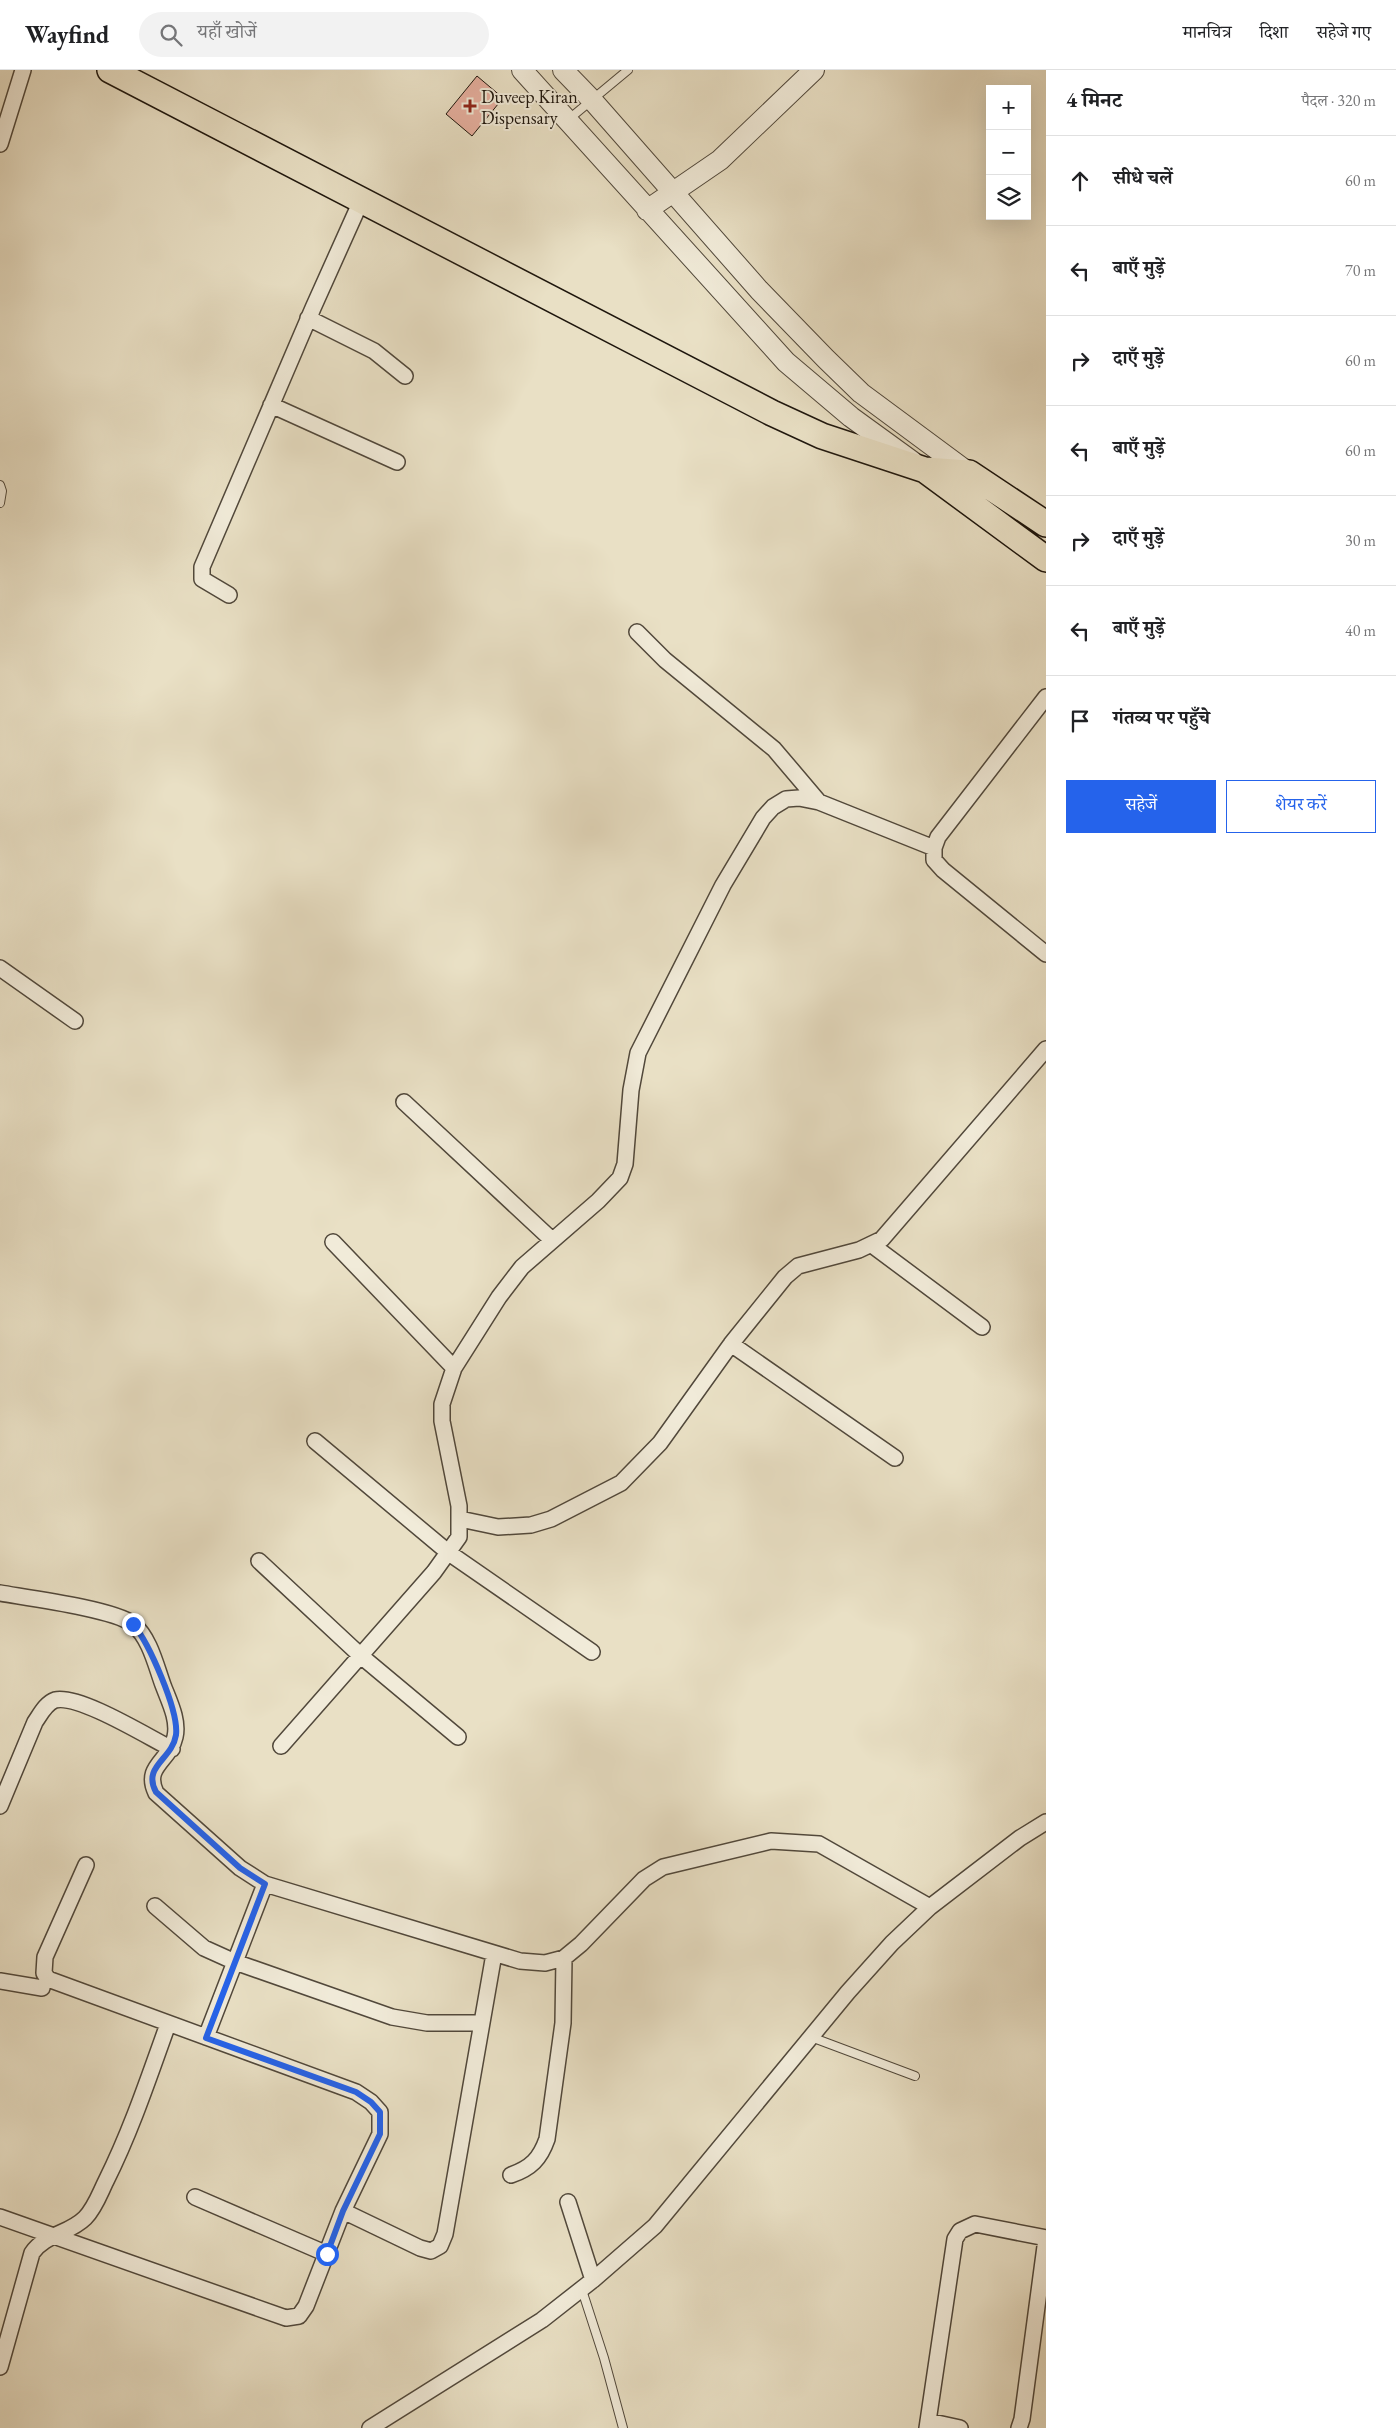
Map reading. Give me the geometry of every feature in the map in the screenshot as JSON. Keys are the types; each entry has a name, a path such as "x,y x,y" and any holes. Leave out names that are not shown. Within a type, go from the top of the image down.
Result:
{"main road":[{"path":"110,70 772,413 822,436 925,470 969,473 1046,524"},
{"path":"925,470 1046,559"}],"street":[{"path":"0,144 23,70"},
{"path":"522,70 786,362 851,417 925,470"},
{"path":"563,70 592,100 766,297 854,386 911,432 969,473"},
{"path":"647,210 720,160 814,70"},
{"path":"229,595 202,580 202,566 308,318 362,201"},
{"path":"308,318 374,351 405,376"},
{"path":"271,405 397,462"},
{"path":"637,632 665,660 774,749 819,802"},
{"path":"1046,697 938,837 934,848 934,860 943,870 1046,954"},
{"path":"282,1746 362,1656 449,1553 459,1537 460,1519 442,1421 442,1404 454,1368 511,1280 535,1254 598,1201 620,1178 625,1164 631,1090 638,1053 723,885 763,818 773,807 786,799 799,798 819,802 934,848"},
{"path":"0,968 75,1021"},
{"path":"460,1519 498,1527 531,1525 550,1519 621,1483 660,1443 731,1344 772,1292 798,1266 872,1245 882,1239 1046,1048"},
{"path":"404,1102 552,1240"},
{"path":"333,1242 454,1368"},
{"path":"872,1245 982,1327"},
{"path":"731,1344 895,1458"},
{"path":"315,1441 449,1553 592,1652"},
{"path":"259,1561 362,1656 458,1737"},
{"path":"0,1593 102,1612 133,1624 144,1637 176,1720 176,1734 172,1749 152,1772 151,1783 156,1792 240,1868 265,1884 520,1962 545,1963 564,1958 644,1879 663,1867 771,1841 819,1844 930,1907"},
{"path":"0,1806 35,1722 43,1710 54,1700 68,1699 85,1704 172,1749"},
{"path":"370,2428 542,2320 588,2285 654,2226 892,1943 930,1907 1020,1838 1046,1822"},
{"path":"0,2217 286,2318 299,2316 306,2306 343,2211 380,2134 380,2112 371,2102 356,2092 55,1983 44,1973 45,1957 86,1865"},
{"path":"206,2038 265,1884"},
{"path":"155,1906 204,1948 235,1962 392,2017 427,2022 482,2022"},
{"path":"343,2211 420,2248 431,2251 440,2246 445,2234 494,1954"},
{"path":"511,2175 526,2170 535,2163 547,2139 563,2030 564,1958"},
{"path":"0,1981 42,1988"},
{"path":"0,2367 32,2253 39,2242 86,2218 95,2203 120,2155 168,2024"},
{"path":"195,2197 327,2254"},
{"path":"568,2202 588,2285"},
{"path":"960,2428 928,2424 955,2239 960,2231 976,2224 1046,2238 1022,2419 1019,2428"}],"lane":[{"path":"568,121 628,70"},
{"path":"0,484 2,490 0,503"},
{"path":"811,2038 915,2076"},
{"path":"588,2285 604,2358 623,2428"}],"building":[{"path":"477,76 503,98 472,136 446,114"}],"place":[{"name":"Duveep Kiran Dispensary","path":"470,106"}],"route":[{"path":"133,1624 144,1637 176,1720 176,1734 172,1749 152,1772 151,1783 156,1792 240,1868 265,1884 206,2038 356,2092 371,2102 380,2112 380,2134 343,2211 327,2254"}]}
